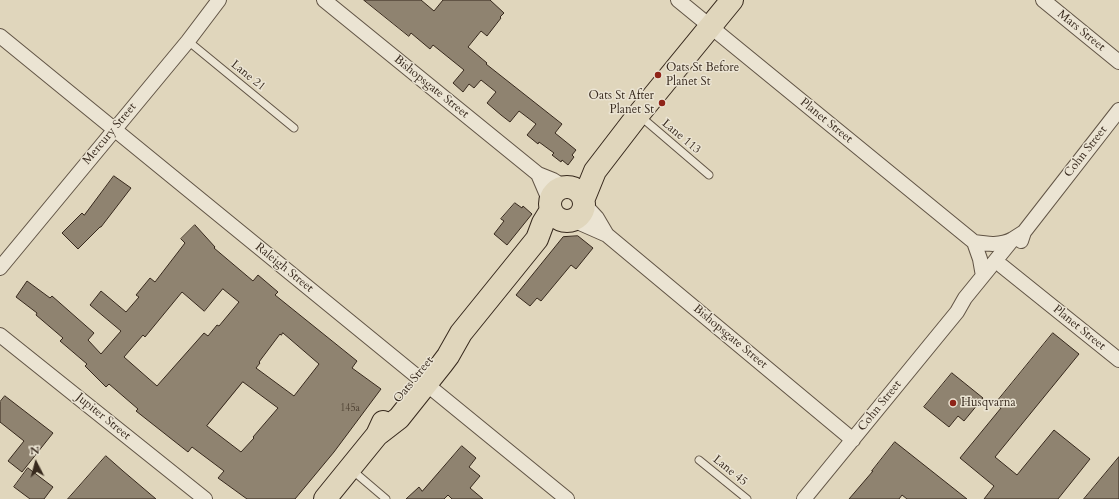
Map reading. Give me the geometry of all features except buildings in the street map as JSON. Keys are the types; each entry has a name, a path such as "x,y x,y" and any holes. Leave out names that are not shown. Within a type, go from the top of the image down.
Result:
{"main road":[{"name":"Oats Street","path":"325,499 377,435 389,411 448,356 461,333 537,239 551,232 567,204 732,0"}],"street":[{"name":"Mercury Street","path":"0,268 188,40 219,0"},
{"name":"Bishopsgate Street","path":"324,0 538,174 567,204 607,235 853,440"},
{"name":"Planet Street","path":"678,0 974,242"},
{"name":"Mars Street","path":"1043,0 1119,62"},
{"name":"Raleigh Street","path":"0,36 567,499"},
{"name":"Cohn Street","path":"804,499 957,312 964,298 1019,236 1119,110"},
{"name":"Bishopsgate Street","path":"538,174 553,180 567,204 597,218 607,235"},
{"path":"983,276 980,259 974,242 1003,244 1019,236"},
{"name":"Cohn Street","path":"957,312 968,306 1020,244 1019,236"},
{"name":"Planet Street","path":"1002,266 1119,360"},
{"name":"Jupiter Street","path":"0,335 205,499"}],"lane":[{"name":"Lane 21","path":"188,40 294,128"},
{"name":"Lane 113","path":"638,115 709,175"},
{"name":"Lane 45","path":"699,460 747,499"},
{"path":"350,469 386,499"}],"place":[{"name":"Oats St Before Planet St","path":"658,75"},
{"name":"Oats St After Planet St","path":"662,103"},
{"name":"Husqvarna","path":"953,403"}]}
